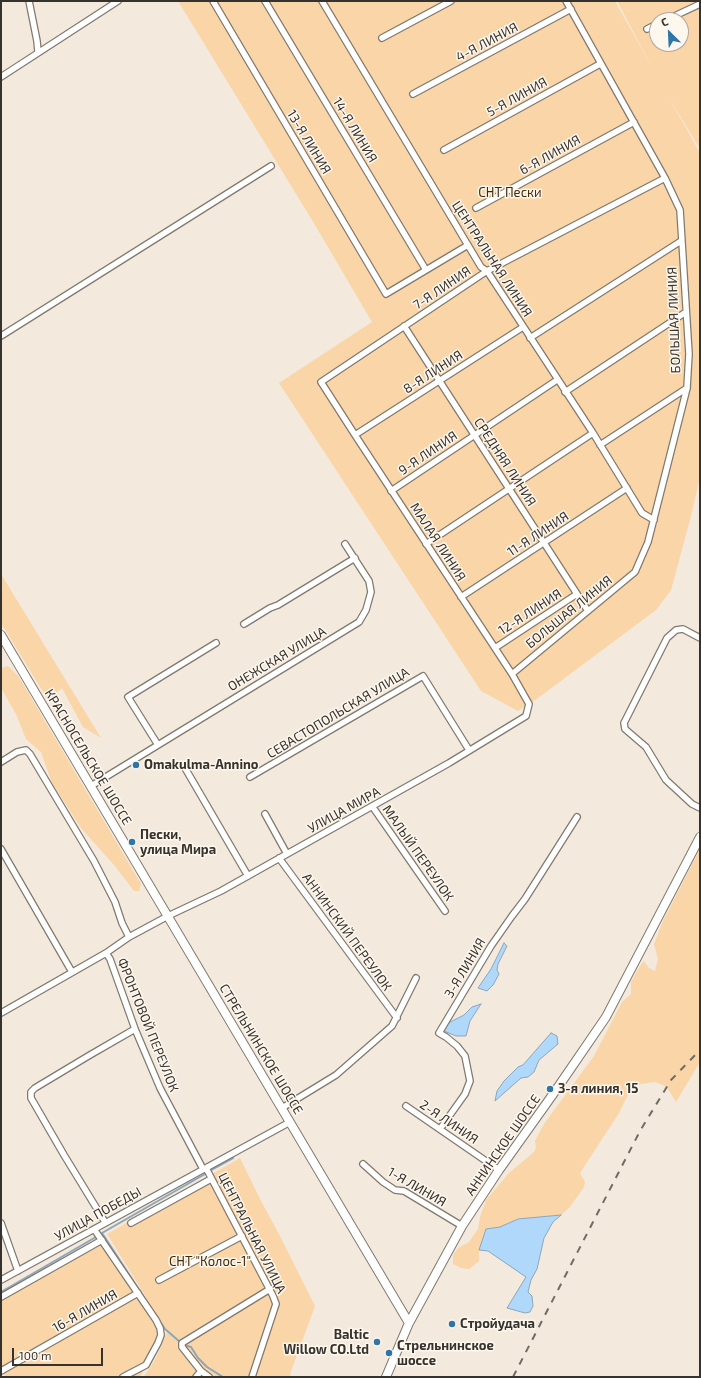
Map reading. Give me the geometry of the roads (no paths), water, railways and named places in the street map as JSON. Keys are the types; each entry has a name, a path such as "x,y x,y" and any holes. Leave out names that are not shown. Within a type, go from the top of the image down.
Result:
{"main road":[{"name":"КРАСНОСЕЛЬСКОЕ ШОССЕ","path":"1,635 167,914"},
{"name":"АННИНСКОЕ ШОССЕ","path":"386,1377 409,1323 462,1226 499,1170 606,1017 700,837"},
{"name":"СТРЕЛЬНИНСКОЕ ШОССЕ","path":"167,914 409,1323"}],"street":[{"path":"29,1 38,52"},
{"path":"1,77 118,1"},
{"name":"13-Я ЛИНИЯ","path":"213,1 386,294 426,270"},
{"name":"14-Я ЛИНИЯ","path":"264,1 426,270"},
{"name":"ЦЕНТРАЛЬНАЯ ЛИНИЯ","path":"322,1 481,267 487,271 593,434 642,513 654,520"},
{"path":"382,38 451,1"},
{"name":"БОЛЬШАЯ ЛИНИЯ","path":"512,674 635,572 648,542 687,388 689,354 680,210 665,178 566,1"},
{"path":"683,12 700,4"},
{"name":"4-Я ЛИНИЯ","path":"413,94 571,9"},
{"name":"5-Я ЛИНИЯ","path":"444,150 600,64"},
{"name":"6-Я ЛИНИЯ","path":"476,208 634,122"},
{"path":"1,336 271,166"},
{"name":"7-Я ЛИНИЯ","path":"322,382 487,271 665,178"},
{"path":"530,338 681,241"},
{"path":"426,270 468,245"},
{"path":"565,392 686,312"},
{"name":"СРЕДНЯЯ ЛИНИЯ","path":"404,326 588,611"},
{"name":"8-Я ЛИНИЯ","path":"355,435 523,327"},
{"name":"9-Я ЛИНИЯ","path":"391,491 557,380"},
{"name":"МАЛАЯ ЛИНИЯ","path":"322,382 391,491 512,674 529,704 526,716"},
{"path":"600,445 687,388"},
{"path":"426,544 593,434"},
{"name":"11-Я ЛИНИЯ","path":"461,597 627,488"},
{"name":"ОНЕЖСКАЯ УЛИЦА","path":"91,786 358,622 366,610 371,592 369,581 345,544"},
{"path":"244,624 355,558"},
{"name":"12-Я ЛИНИЯ","path":"495,648 577,594"},
{"path":"700,638 683,629 676,630 667,638 624,723 625,729 646,747 666,780 692,804 700,808"},
{"path":"158,745 128,697 216,643"},
{"name":"СЕВАСТОПОЛЬСКАЯ УЛИЦА","path":"250,777 423,676 469,750"},
{"name":"УЛИЦА МИРА","path":"1,1013 106,953 167,914 221,891 372,806 526,716"},
{"path":"1,762 18,752 26,750 30,754 94,860 115,902 122,923 129,937"},
{"path":"185,768 248,876"},
{"name":"МАЛЫЙ ПЕРЕУЛОК","path":"372,806 445,911"},
{"path":"265,814 287,854"},
{"name":"3-Я ЛИНИЯ","path":"440,1129 465,1094 470,1081 465,1056 457,1046 439,1033 491,946 525,899 577,818"},
{"path":"1,849 72,972"},
{"name":"АННИНСКИЙ ПЕРЕУЛОК","path":"279,858 397,1018"},
{"name":"ФРОНТОВОЙ ПЕРЕУЛОК","path":"106,953 110,959 135,1030 160,1088 204,1168"},
{"path":"282,1108 336,1075 392,1026 416,978"},
{"path":"105,1222 31,1098 31,1092 63,1071 135,1030"},
{"name":"2-Я ЛИНИЯ","path":"406,1106 499,1170"},
{"name":"УЛИЦА ПОБЕДЫ","path":"1,1280 290,1122"},
{"name":"1-Я ЛИНИЯ","path":"363,1164 383,1182 395,1190 404,1191 462,1226"},
{"name":"ЦЕНТРАЛЬНАЯ УЛИЦА","path":"204,1168 212,1179 270,1289 276,1304 252,1377"},
{"path":"131,1223 212,1179"},
{"path":"1,1223 18,1271"},
{"path":"94,1228 160,1328 161,1335 158,1343 146,1365 123,1377"},
{"path":"159,1280 242,1236"},
{"path":"1,1297 102,1240"},
{"path":"209,1377 201,1371 182,1347 182,1343 270,1289"},
{"name":"16-Я ЛИНИЯ","path":"1,1371 138,1293"},
{"path":"196,1377 201,1371"}],"water":[{"path":"504,943 507,946 498,964 497,970 499,974 493,985 487,991 478,988 491,969"},
{"path":"481,1004 470,1021 466,1036 456,1036 444,1031 448,1023 464,1015 472,1007"},
{"path":"551,1033 557,1036 558,1044 539,1060 534,1072 528,1077 521,1078 495,1101 497,1091 504,1081 518,1067 523,1065"},
{"path":"561,1215 553,1222 544,1238 537,1269 531,1280 528,1292 532,1296 533,1306 530,1312 525,1313 507,1308 526,1277 488,1251 479,1250 486,1229 500,1227 518,1219"}],"waterway":[{"path":"211,1170 233,1158"},
{"path":"151,1308 102,1233 205,1174"},
{"path":"1,1292 96,1237"},
{"path":"159,1320 165,1329 180,1342"},
{"path":"184,1345 191,1347 198,1358 207,1367 223,1377"}],"railway":[{"path":"513,1377 640,1131 671,1080 700,1050"}],"place":[{"name":"Omakulma-Annino","path":"136,765"},
{"name":"Пески, улица Мира","path":"132,842"},
{"name":"3-я линия, 15","path":"550,1089"},
{"name":"Стройудача","path":"452,1324"},
{"name":"Baltic Willow CO.Ltd","path":"377,1342"},
{"name":"Стрельнинское шоссе","path":"389,1353"}],"park label":[{"name":"СНТ Пески","path":"510,193"},
{"name":"СНТ \"Колос-1\"","path":"210,1262"}]}
